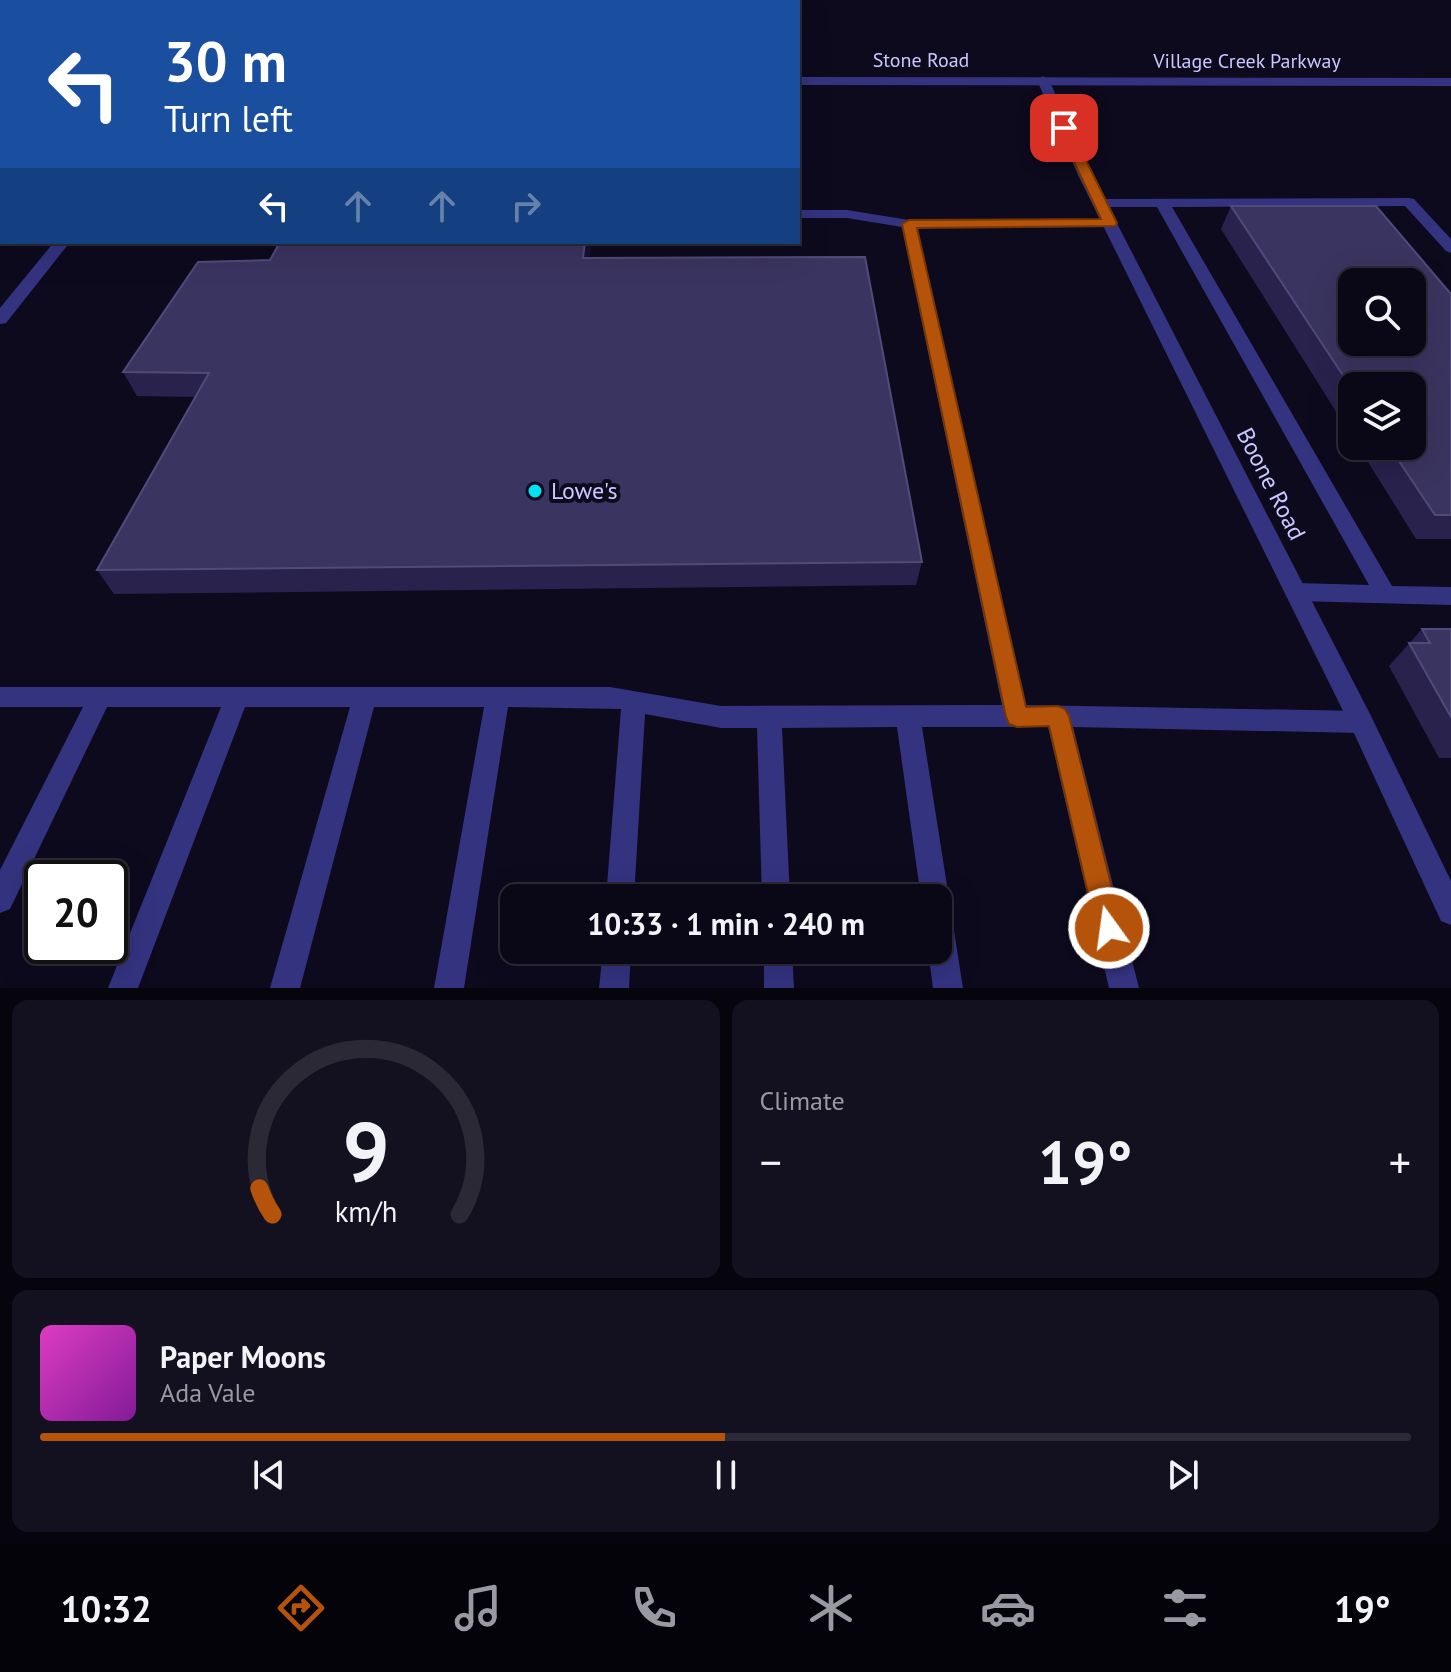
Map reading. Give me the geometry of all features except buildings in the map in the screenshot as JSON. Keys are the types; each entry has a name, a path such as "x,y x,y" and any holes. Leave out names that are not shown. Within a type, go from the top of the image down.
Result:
{"street":[{"name":"Stone Road","path":"800,81 1043,80"},
{"name":"Village Creek Parkway","path":"1043,80 1451,82"},
{"name":"Boone Road","path":"1043,80 1100,203 1361,722 1451,911"},
{"path":"1100,203 1409,202 1451,248"},
{"path":"1162,203 1385,593"},
{"path":"800,214 847,214 909,224 1110,223"},
{"path":"909,224 1017,717"},
{"path":"0,319 60,244"},
{"path":"1296,592 1451,596"},
{"path":"0,899 101,696"},
{"path":"449,988 498,696"},
{"path":"0,697 610,697 721,717 1058,716 1361,722"},
{"path":"123,988 237,697"},
{"path":"285,988 365,697"},
{"path":"621,884 634,702"},
{"path":"1058,716 1124,988"},
{"path":"769,717 775,884"},
{"path":"908,717 933,884"},
{"path":"614,988 616,964"},
{"path":"778,964 779,988"},
{"path":"945,964 948,988"}],"place":[{"name":"Lowe's","path":"535,491"}],"route":[{"path":"1064,128 1110,223 909,224 1017,717 1058,716 1109,928"}]}
